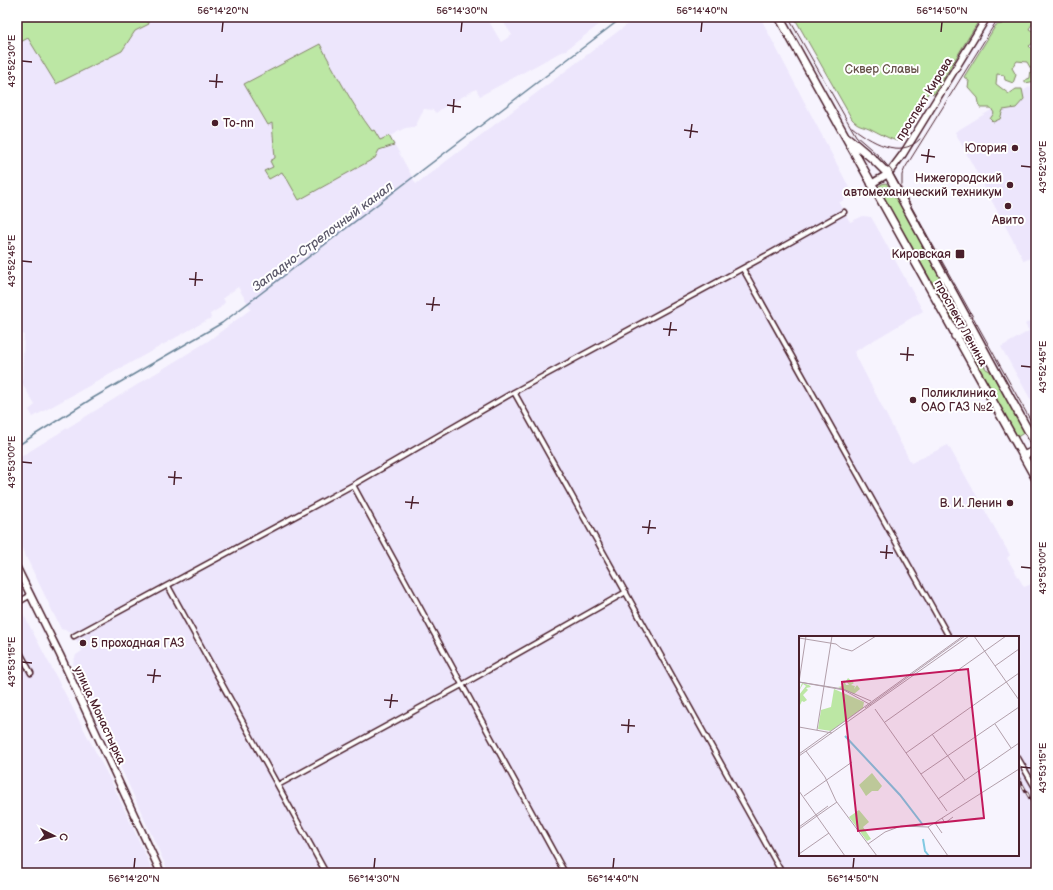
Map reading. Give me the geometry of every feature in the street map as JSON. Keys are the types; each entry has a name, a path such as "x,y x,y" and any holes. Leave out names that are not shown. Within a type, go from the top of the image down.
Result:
{"main road":[{"name":"проспект Ленина","path":"779,17 955,336 1036,479"},
{"name":"проспект Ленина","path":"844,135 888,174 1036,444"},
{"path":"955,336 971,327"},
{"path":"1023,456 1036,450"}],"street":[{"name":"проспект Кирова","path":"871,184 888,174 903,154 987,17"},
{"path":"74,636 353,485 514,392 743,269 844,212"},
{"path":"743,269 948,636"},
{"path":"514,392 782,873"},
{"path":"353,485 565,873"},
{"name":"улица Монастырка","path":"17,568 60,655 161,873"},
{"path":"168,586 326,873"},
{"path":"278,785 462,685 626,592"},
{"path":"17,603 30,595"},
{"path":"17,647 31,673"},
{"path":"1019,760 1036,789"}],"shaded area":[{"path":"145,17 484,17 486,19 487,18 501,42 512,35 500,17 609,17 566,50 480,96 476,89 436,113 433,110 424,109 415,127 405,128 390,136 416,184 637,17 760,17 851,191 852,194 839,203 850,222 863,216 871,217 923,311 854,352 911,463 948,445 1010,555 1007,558 1024,587 1036,582 1036,873 169,873 73,663 76,655 82,651 72,632 61,629 17,538 17,459 208,341 251,309 238,287 223,298 225,302 220,308 210,314 211,318 33,417 29,410 35,405 22,383 24,334 19,336 17,327 17,44 28,38 122,51 135,31 149,24"},
{"name":"Нижегородский автомеханический техникум","path":"1036,83 1036,255 1024,261 955,132"},
{"path":"1036,318 1036,409 1001,347 1029,331 1025,324"},
{"path":"17,602 112,783 154,873 17,873"}],"green space":[{"path":"17,17 145,17 149,24 135,31 122,51 56,84 28,38 17,44"},
{"name":"Сквер Славы","path":"794,17 981,17 934,94 929,92 897,141 858,124 852,119"},
{"path":"1000,17 1036,17 1036,24 1032,24 1029,29 1036,33 1036,41 1029,46 1034,51 1036,50 1036,81 1025,83 1025,80 1030,78 1031,69 1027,62 1017,61 1012,68 1016,75 1013,83 1005,80 1004,75 997,74 996,84 1009,94 1016,89 1022,89 1024,99 1016,108 1003,110 1000,119 993,122 990,119 994,113 991,108 980,108 978,98 968,87 969,81 964,77 996,25 1002,24 999,19"},
{"path":"320,44 351,100 372,131 374,130 380,140 389,136 394,145 379,150 375,158 299,200 282,172 269,179 264,171 273,167 270,161 275,158 272,123 268,125 244,84"},
{"path":"886,183 893,192 961,316 959,322 957,323 954,321 878,187"},
{"path":"965,338 969,339 986,369 990,371 1025,432 1016,438 963,344"}],"waterway":[{"name":"Западно-Стрелочный канал","path":"17,446 93,398 222,323 623,17"}],"tram line":[{"path":"788,17 856,136 879,156 891,170 1036,430"},
{"path":"902,185 902,175 905,168 999,17"},
{"path":"852,127 867,138 885,146 894,148 903,148 912,145 920,139"}],"railway":[{"path":"1019,779 1036,809"}],"place":[{"name":"To-nn","path":"215,123"},
{"name":"Югория","path":"1015,148"},
{"name":"Нижегородский автомеханический техникум","path":"1010,185"},
{"name":"Авито","path":"1008,206"},
{"name":"Кировская","path":"960,254"},
{"name":"Поликлиника ОАО ГАЗ №2","path":"913,400"},
{"name":"В. И. Ленин","path":"1010,503"},
{"name":"5 проходная ГАЗ","path":"83,643"}]}
